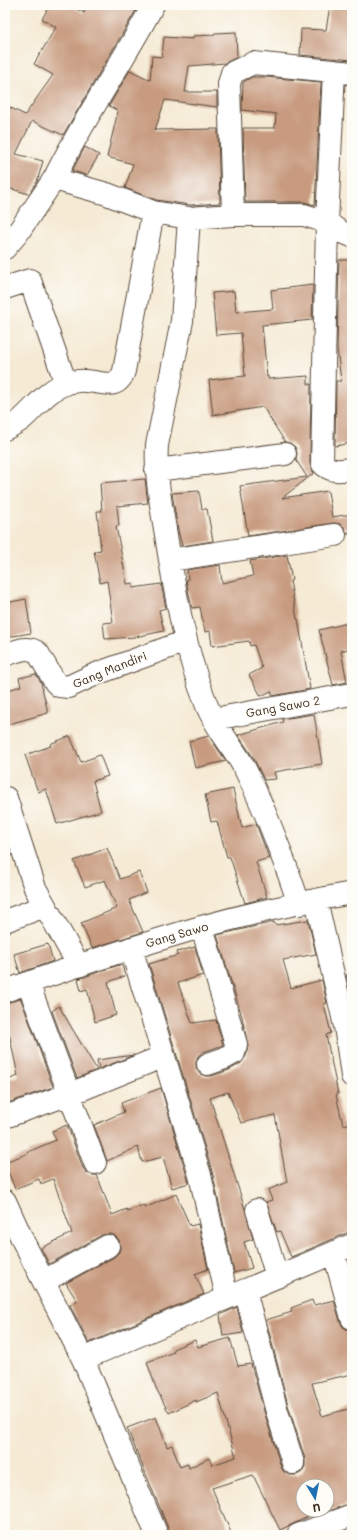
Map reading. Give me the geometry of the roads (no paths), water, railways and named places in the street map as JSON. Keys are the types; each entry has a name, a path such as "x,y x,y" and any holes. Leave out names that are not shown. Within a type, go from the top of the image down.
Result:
{"street":[{"path":"5,248 17,234 54,180 70,147 140,30 153,5"},
{"path":"233,215 229,84 232,73 253,63 343,72 327,222 322,463 327,468 333,470 352,469"},
{"path":"54,180 107,194 153,212 189,218 233,215 304,215 327,222 339,231 352,236"},
{"path":"5,429 21,420 47,394 66,384 85,381 116,384 122,378 153,212"},
{"path":"189,218 182,321 157,445 156,470 170,560 186,641 208,707 246,770 283,857 307,902 345,1026 352,1076"},
{"path":"5,288 30,280 66,384"},
{"path":"156,470 285,454"},
{"path":"170,560 335,535"},
{"name":"Gang Mandiri","path":"5,655 22,649 28,648 34,650 38,653 55,682 59,686 68,687 96,674 186,641"},
{"name":"Gang Sawo 2","path":"214,719 352,694"},
{"path":"6,798 35,888 79,966"},
{"name":"Gang Sawo","path":"5,991 131,948 202,927 352,892"},
{"path":"5,921 45,906"},
{"path":"202,927 236,1044 234,1053 208,1064"},
{"path":"131,948 236,1294 276,1408 293,1463"},
{"path":"28,983 96,1163"},
{"path":"5,1118 70,1094 164,1056"},
{"path":"5,1201 23,1241 83,1359 157,1535"},
{"path":"257,1210 277,1277"},
{"path":"44,1281 108,1246"},
{"path":"83,1359 343,1249 352,1318"},
{"path":"298,1535 352,1515"}]}
